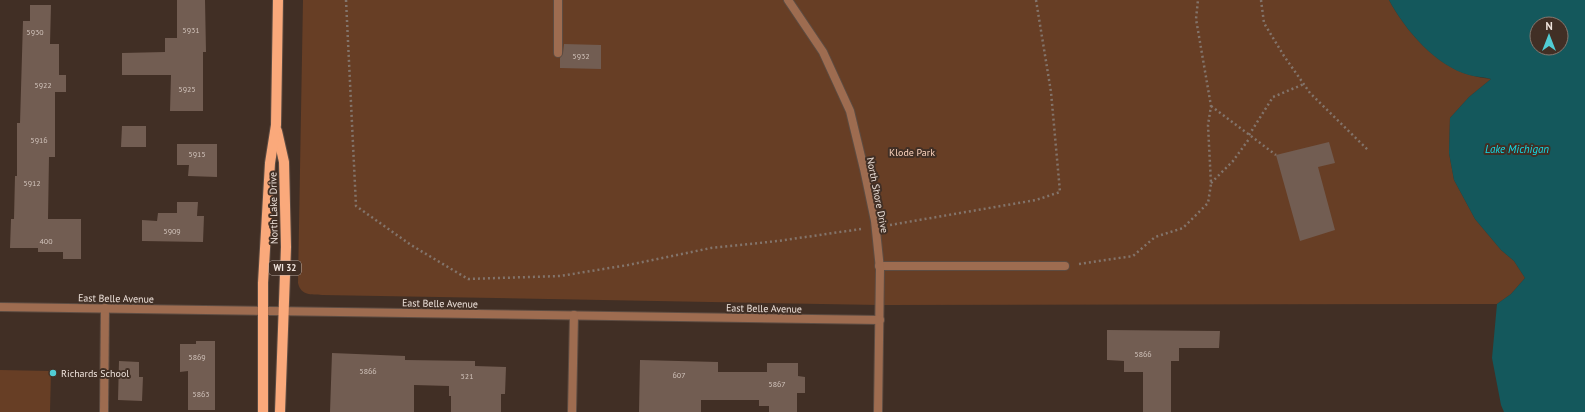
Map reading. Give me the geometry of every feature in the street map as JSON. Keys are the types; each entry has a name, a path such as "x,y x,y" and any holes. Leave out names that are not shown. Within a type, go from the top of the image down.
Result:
{"main road":[{"name":"North Lake Drive","path":"263,412 262,283 270,163 276,125 278,0"},
{"name":"North Lake Drive","path":"276,125 284,162 286,247 280,412"}],"street":[{"path":"558,0 558,53"},
{"name":"North Shore Drive","path":"788,0 823,52 850,111 876,227 879,266 880,320 878,412"},
{"path":"879,266 1065,266"},
{"name":"East Belle Avenue","path":"0,306 880,320"},
{"path":"104,412 105,308"},
{"path":"572,412 574,315"}],"path":[{"path":"346,0 356,206 411,245 468,279 560,276 628,265 711,248 778,241 968,213 1036,200 1060,192 1051,92 1036,0"},
{"path":"1065,266 1133,256 1155,237 1183,228 1208,203 1211,184 1208,125 1211,106 1196,19 1198,0"},
{"path":"1261,0 1264,23 1310,93 1369,152"},
{"path":"1249,135 1273,97 1304,84"},
{"path":"1211,106 1276,155"},
{"path":"1211,184 1233,161 1249,139"}],"green space":[{"name":"Klode Park","path":"303,0 1389,0 1413,35 1445,64 1472,76 1491,79 1469,97 1450,118 1449,153 1454,180 1475,219 1501,250 1514,261 1525,278 1511,294 1497,304 880,305 307,294 301,290 298,283"},
{"path":"0,370 51,371 50,412 0,412"}],"water":[{"name":"Lake Michigan","path":"1389,0 1585,0 1585,412 1504,412 1501,405 1492,358 1497,304 1511,294 1525,278 1514,261 1501,250 1475,219 1454,180 1449,153 1450,118 1469,97 1491,79 1469,75 1445,64 1433,55 1413,35"}],"building":[{"path":"177,0 205,0 206,52 203,52 203,111 170,111 171,75 122,75 122,53 165,52 165,38 177,38"},
{"path":"30,5 51,5 50,44 59,44 59,75 66,75 66,92 55,92 55,157 49,157 48,219 81,219 81,259 63,259 63,252 38,252 38,248 10,248 11,219 14,219 15,176 17,176 17,123 20,123 23,21 30,21"},
{"path":"564,44 601,45 601,69 560,68 560,58 563,53"},
{"path":"122,126 146,126 146,147 121,147"},
{"path":"1329,142 1335,163 1318,167 1335,230 1300,241 1276,155"},
{"path":"177,144 217,144 217,177 188,176 189,165 177,165"},
{"path":"177,202 198,202 197,216 204,216 203,242 142,241 142,220 157,221 158,213 177,213"},
{"path":"1107,330 1220,331 1219,348 1179,348 1179,361 1171,361 1171,412 1143,412 1143,372 1124,372 1124,361 1107,360"},
{"path":"196,341 215,341 215,410 188,410 188,371 180,372 180,344 196,344"},
{"path":"332,353 405,356 405,360 475,361 475,366 506,367 505,394 501,394 501,412 451,412 451,396 449,396 449,386 414,385 414,412 330,412"},
{"path":"640,360 718,362 718,372 767,372 767,363 798,363 798,376 805,377 805,393 797,393 797,412 769,412 769,406 759,406 759,400 701,400 701,412 639,412"},
{"path":"119,361 139,362 139,377 143,377 142,401 118,400"}],"place":[{"name":"Richards School","path":"53,373"}]}
